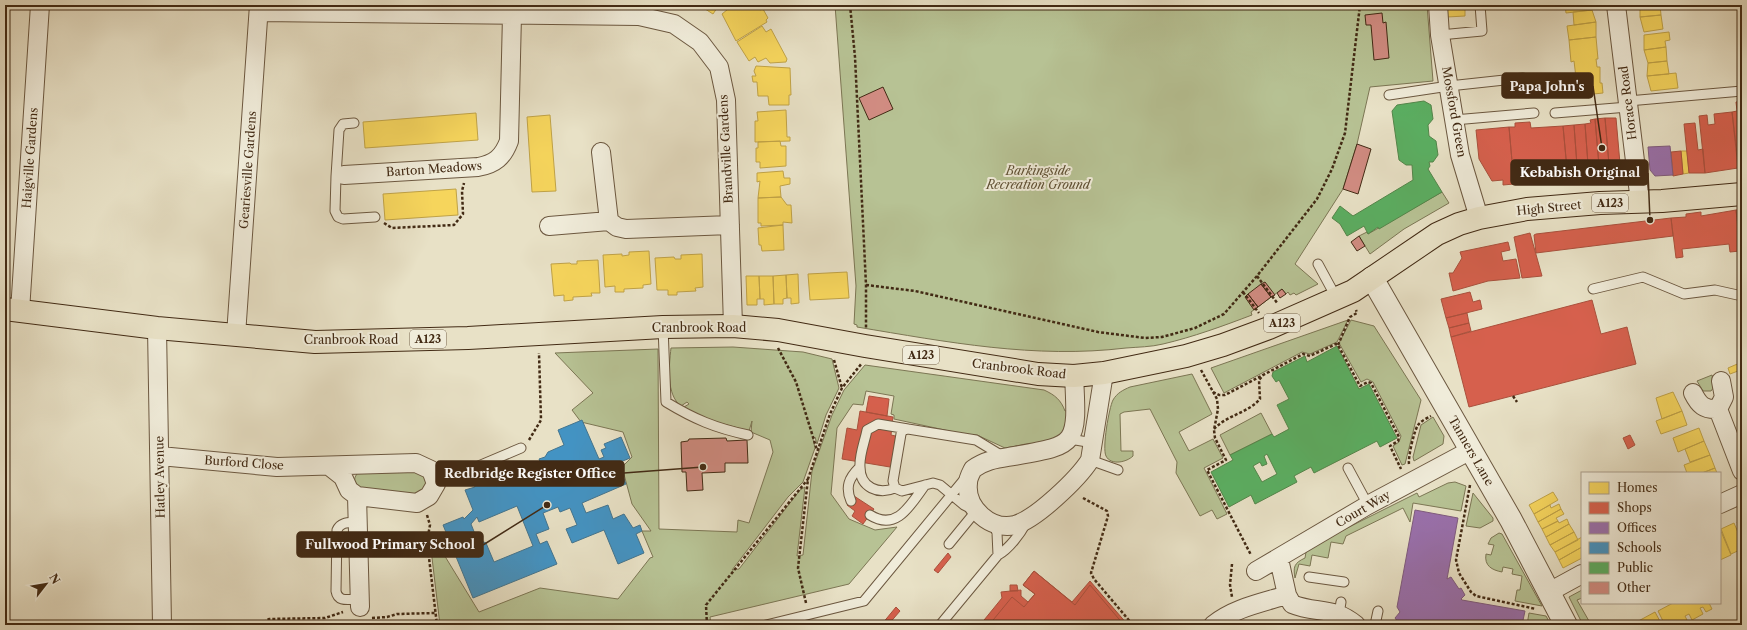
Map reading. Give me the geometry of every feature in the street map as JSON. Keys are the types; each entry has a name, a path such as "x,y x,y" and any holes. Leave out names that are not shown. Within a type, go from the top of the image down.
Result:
{"main road":[{"name":"High Street","path":"1372,278 1437,234 1479,218 1527,209 1742,194"},
{"name":"Cranbrook Road","path":"12,310 157,328 323,342 468,338 663,327 733,326 764,328 830,340 865,337 1038,374 1074,376 1104,373 1186,356 1223,345 1290,319 1345,295 1372,278"}],"street":[{"name":"Haigville Gardens","path":"12,310 40,5"},
{"name":"Mossford Green","path":"1438,5 1440,35 1460,155 1479,218"},
{"name":"Horace Road","path":"1616,5 1640,202"},
{"name":"Brandville Gardens","path":"259,8 639,16 674,24 700,42 719,67 726,100 733,326"},
{"name":"Geariesville Gardens","path":"236,335 259,8"},
{"name":"Barton Meadows","path":"340,176 364,181 488,165 497,161 505,152 509,141 512,14"},
{"path":"601,152 608,221"},
{"path":"549,226 608,221 617,227 626,229 730,225"},
{"name":"Tanners Lane","path":"1372,278 1473,454 1564,619"},
{"name":"Hatley Avenue","path":"157,328 162,625"},
{"path":"1074,376 1076,414 1070,439 1064,444 1053,449 988,461 973,469 968,483 969,498 976,511 994,525 1005,527 1016,525 1027,519 1082,472 1091,451 1104,373"},
{"path":"1721,381 1724,397 1718,409 1742,472"},
{"path":"1693,393 1698,402 1704,408 1718,409"},
{"name":"Court Way","path":"1258,570 1279,559 1368,505 1413,481 1473,454"},
{"name":"Burford Close","path":"160,456 277,467 416,463 431,470 436,484"},
{"path":"329,466 343,477 349,490 358,496 416,503 430,496 436,484"},
{"path":"1721,504 1742,494"},
{"path":"358,496 360,603"},
{"path":"1279,559 1287,596 1292,604 1302,608 1340,608 1356,625"},
{"path":"1549,592 1581,575"},
{"path":"1213,625 1235,611 1287,596"}],"lane":[{"path":"1440,35 1482,32 1480,5"},
{"path":"1389,95 1449,86 1523,78"},
{"path":"1555,113 1742,91"},
{"path":"1454,120 1534,113"},
{"path":"354,123 343,124 339,130 340,176 335,211 338,217 343,219 375,217"},
{"path":"1318,264 1345,295"},
{"path":"1593,289 1643,277 1684,294 1715,290 1742,296"},
{"path":"663,327 666,402 694,419 748,436"},
{"path":"896,488 887,491 875,491 864,483 860,468 867,430 878,424 976,440 1006,458"},
{"path":"908,429 903,430 901,434 893,481 896,488 902,491 933,483 940,485 964,505 976,511 949,544"},
{"path":"1070,439 1091,451 1118,470"},
{"path":"436,484 521,448"},
{"path":"850,501 847,492 848,483 860,468"},
{"path":"1348,468 1368,505"},
{"path":"766,625 864,601 973,469"},
{"path":"870,515 887,521 896,519 903,514 925,485"},
{"path":"940,625 998,555 1003,552 1022,530 1027,519"},
{"path":"359,522 344,523 339,526 337,530 336,591 337,596 341,599 360,603"},
{"path":"994,525 997,533 998,555"},
{"path":"1309,577 1344,582"},
{"path":"1375,625 1378,611"}],"path":[{"path":"804,596 798,561 808,479 830,414 842,388 862,365 865,337 866,286 855,57 850,5"},
{"path":"866,286 915,291 1098,332 1146,338 1162,337 1195,328 1224,314 1257,276 1317,199 1332,169 1345,133 1355,63 1360,5"},
{"path":"375,217 392,228 454,225 463,214 462,191 464,186 464,168"},
{"path":"1257,276 1290,319"},
{"path":"1243,292 1256,309"},
{"path":"1338,345 1350,317 1357,313 1345,295"},
{"path":"764,328 783,355 796,382 817,451"},
{"path":"830,340 842,388"},
{"path":"1213,392 1220,395 1225,395 1303,354 1310,356 1336,344 1338,345"},
{"path":"1338,345 1360,386 1368,382 1371,383 1399,437 1398,441 1390,446 1413,481"},
{"path":"521,448 534,434 541,420 539,349"},
{"path":"1201,369 1217,399 1218,409 1214,430 1215,438 1226,460 1207,470 1258,570"},
{"path":"1214,430 1220,423 1255,405 1260,399 1259,380 1263,375"},
{"path":"1513,396 1516,402"},
{"path":"1413,481 1409,457 1417,427 1421,421 1446,408"},
{"path":"1473,454 1456,560 1458,573 1471,592 1482,599 1564,619"},
{"path":"707,625 706,605 808,479"},
{"path":"1082,498 1107,511 1108,516 1091,573 1094,579 1133,625"},
{"path":"416,503 418,510 427,514 429,519 427,540 437,625"},
{"path":"1232,564 1230,585 1235,611"},
{"path":"260,625 270,619 325,618 360,603 369,618 387,617 397,614 435,613"}],"green space":[{"name":"Barkingside Recreation Ground","path":"835,5 1427,5 1433,81 1370,87 1357,144 1343,189 1295,264 1318,284 1296,295 1294,293 1290,295 1288,292 1286,294 1282,289 1251,312 1252,315 1197,335 1154,346 1092,351 1058,351 1025,350 958,343 857,327 857,325 854,324 856,286"},
{"path":"1442,192 1449,203 1404,229 1370,254 1359,236 1367,232 1368,234"},
{"path":"1348,320 1337,342 1310,354 1302,352 1224,393 1211,368"},
{"path":"1351,320 1374,326 1421,400 1405,464 1402,465 1393,446 1399,442 1401,436 1373,382 1367,379 1361,382 1339,343"},
{"path":"733,347 803,352 832,359 839,388 826,415 817,444 815,437 813,439 815,448 803,482 788,497 732,570 739,569 800,490 805,487 797,556 803,555 812,471 832,415 844,390 865,365 1044,390 1057,398 1065,411 1069,410 1069,423 1060,436 1052,440 1005,448 977,435 963,434 894,419 894,415 891,414 894,396 866,391 863,405 853,404 837,428 831,494 849,519 875,530 897,527 849,584 710,617 711,625 440,625 430,541 435,540 479,612 540,588 618,599 650,558 653,557 642,531 651,531 632,504 622,467 632,457 623,432 581,422 572,410 593,393 555,353 658,349 659,529 737,532 738,520 749,523 773,452 770,440 751,432 752,421 749,431 701,418 684,407 689,404 687,402 681,406 673,395 670,380 671,348"},
{"path":"1192,374 1212,414 1179,432 1189,451 1213,439 1223,458 1204,468 1227,514 1217,519 1212,510 1200,516 1176,473 1177,462 1150,409 1124,412 1120,414 1121,451 1133,451 1133,456 1127,460 1115,462 1108,459 1105,452 1106,428 1113,400 1118,394 1130,387"},
{"path":"1712,375 1714,387 1711,391 1703,391 1697,381"},
{"path":"1261,413 1272,434 1230,455 1220,435"},
{"path":"1433,417 1444,436 1443,444 1414,461 1413,457 1421,425"},
{"path":"416,469 429,480 423,495 361,490 355,483 355,477 361,470"},
{"path":"1455,482 1466,486 1461,511 1413,503 1410,522 1403,508 1346,536 1343,544 1331,542 1328,558 1312,555 1310,566 1299,564 1295,578 1295,566 1305,558 1306,552 1339,532 1417,493 1419,497 1448,483"},
{"path":"1473,493 1493,518 1493,521 1480,528 1466,526"},
{"path":"1499,533 1502,534 1542,606 1515,601 1517,590 1520,590 1522,576 1512,574 1513,569 1503,567 1502,572 1492,569 1486,562 1486,554 1491,555 1494,545 1488,544 1491,538"},
{"path":"1581,591 1581,598 1577,600 1589,621 1583,625 1569,597"},
{"path":"1529,613 1546,616 1551,625 1527,625"}],"building: Homes":[{"path":"703,5 719,5 713,14 702,7"},
{"path":"733,5 756,5 760,10 763,9 768,18 766,20 767,22 736,41 722,14"},
{"path":"1445,5 1465,5 1465,16 1447,17"},
{"path":"1565,5 1592,5 1592,10 1566,13"},
{"path":"1640,5 1660,5 1661,15 1640,17"},
{"path":"1592,10 1596,22 1574,25 1573,12"},
{"path":"1661,15 1663,29 1644,32 1640,17"},
{"path":"1596,22 1596,37 1569,40 1567,26"},
{"path":"762,26 766,32 771,29 787,59 786,62 770,63 766,58 758,62 755,57 749,61 737,42"},
{"path":"1669,32 1670,40 1665,41 1666,47 1644,50 1644,35"},
{"path":"1596,37 1598,59 1596,59 1597,67 1600,67 1600,83 1602,83 1603,93 1575,96 1574,87 1577,86 1574,61 1571,62 1569,40"},
{"path":"1666,47 1667,61 1648,63 1644,50"},
{"path":"1667,61 1669,74 1647,76 1648,63"},
{"path":"756,66 790,68 791,95 789,95 789,105 769,105 768,96 758,96 757,82 753,82 752,76 756,76 754,71"},
{"path":"1676,73 1678,88 1651,91 1647,76"},
{"path":"786,110 787,137 790,137 790,141 755,142 755,121 758,121 757,112"},
{"path":"476,113 478,140 365,148 363,122"},
{"path":"550,115 556,191 532,192 527,117"},
{"path":"780,141 781,146 786,146 786,166 760,168 760,162 756,162 756,148 758,148 758,142"},
{"path":"1681,151 1687,151 1689,173 1683,174"},
{"path":"783,171 784,178 790,178 790,184 780,186 781,197 758,198 760,181 757,182 757,173"},
{"path":"456,189 458,215 385,220 383,194"},
{"path":"781,197 787,205 791,205 792,223 783,222 783,225 761,226 761,223 758,223 758,198"},
{"path":"783,225 784,250 762,251 761,245 759,245 758,228"},
{"path":"649,251 651,284 643,285 643,288 624,289 624,292 615,292 615,286 605,287 603,255 622,254 622,256 629,255 629,252"},
{"path":"702,254 703,287 695,288 696,291 677,292 677,295 668,295 668,290 657,290 655,258 674,257 675,259 681,259 681,255"},
{"path":"598,260 600,293 591,293 592,296 573,297 573,300 564,301 564,295 554,296 551,264 577,264 577,261"},
{"path":"847,272 849,298 810,300 808,274"},
{"path":"798,274 799,303 791,304 791,298 787,298 786,275"},
{"path":"786,275 787,298 783,299 783,304 774,304 773,276"},
{"path":"746,276 759,276 760,299 757,299 757,305 747,305"},
{"path":"759,276 773,276 774,304 764,305 764,299 760,299"},
{"path":"1742,362 1742,381 1738,371 1730,374 1728,368"},
{"path":"1673,392 1682,411 1662,419 1656,398"},
{"path":"1682,411 1687,425 1661,434 1656,421"},
{"path":"1699,428 1704,441 1678,452 1673,438"},
{"path":"1704,441 1710,455 1690,462 1685,449"},
{"path":"1710,455 1715,468 1705,472 1687,472 1684,465"},
{"path":"1715,468 1717,472 1705,472"},
{"path":"1553,492 1558,500 1534,514 1529,505"},
{"path":"1559,504 1561,509 1538,522 1534,514 1550,505 1551,508"},
{"path":"1561,509 1564,514 1556,518 1558,521 1542,529 1538,522"},
{"path":"1567,519 1569,524 1546,537 1542,529 1558,521 1559,523"},
{"path":"1742,520 1742,534 1737,522"},
{"path":"1734,523 1742,542 1742,549 1731,554 1721,529"},
{"path":"1569,524 1574,532 1550,545 1546,537"},
{"path":"1721,531 1731,555 1721,560"},
{"path":"1574,532 1578,540 1555,552 1550,545"},
{"path":"1581,538 1581,548 1559,560 1555,552"},
{"path":"1581,548 1581,559 1563,568 1559,560"},
{"path":"1671,604 1710,604 1712,609 1706,612 1703,607 1700,608 1703,614 1692,620 1689,614 1685,616 1688,622 1682,625 1677,625 1675,621 1670,623 1671,625 1665,625 1658,611"},
{"path":"1655,612 1662,625 1631,625"}],"building: Shops":[{"path":"1742,101 1742,170 1739,170 1732,112 1737,111 1736,102"},
{"path":"1732,112 1738,168 1705,173 1699,116 1707,115 1708,125 1715,124 1714,114"},
{"path":"1605,118 1616,118 1621,175 1610,176"},
{"path":"1605,118 1610,176 1600,177 1595,119"},
{"path":"1595,119 1600,177 1589,178 1585,124 1591,123 1590,120"},
{"path":"1530,122 1531,128 1563,126 1568,180 1514,184 1509,127 1515,127 1515,123"},
{"path":"1695,123 1698,150 1703,149 1705,173 1689,173 1684,124"},
{"path":"1585,124 1589,178 1578,179 1574,125"},
{"path":"1574,125 1578,179 1568,180 1563,126"},
{"path":"1509,127 1514,184 1503,185 1503,180 1492,181 1479,159 1476,130"},
{"path":"1681,151 1683,174 1673,176 1671,152"},
{"path":"1742,209 1742,232 1739,233 1736,210"},
{"path":"1736,210 1740,251 1730,252 1729,244 1682,249 1683,257 1676,258 1671,218 1686,217 1686,214 1701,212 1701,216"},
{"path":"1671,218 1673,236 1536,253 1534,235 1536,234"},
{"path":"1530,233 1542,276 1522,278 1514,237"},
{"path":"1508,242 1510,250 1501,252 1503,261 1516,259 1520,278 1488,281 1453,291 1449,273 1453,273 1462,258 1460,252"},
{"path":"1470,292 1473,302 1480,300 1482,309 1446,318 1441,299"},
{"path":"1592,300 1601,334 1627,327 1636,364 1469,407 1451,337"},
{"path":"1467,313 1469,323 1449,328 1446,318"},
{"path":"1469,323 1471,331 1451,337 1449,328"},
{"path":"869,396 889,399 887,416 866,412"},
{"path":"860,411 893,417 891,435 900,437 896,468 842,459 847,428 857,430"},
{"path":"1630,435 1635,445 1628,449 1623,438"},
{"path":"854,496 874,509 863,524 852,516 855,511 847,505"},
{"path":"948,553 951,557 938,573 934,570"},
{"path":"1034,571 1075,605 1090,585 1124,625 989,625 1012,597 1024,607 1035,594 1023,585"},
{"path":"1034,571 1072,602 1090,581 1128,625 980,625 1002,598 1001,592 1021,590 1021,596 1028,602 1035,594 1023,585"},
{"path":"1010,585 1017,585 1018,591 1010,591"},
{"path":"896,607 900,611 888,625 883,625 882,624"}],"building: Offices":[{"path":"1670,146 1673,175 1655,176 1650,170 1648,147"},
{"path":"1415,510 1458,518 1447,579 1451,577 1459,589 1461,588 1465,595 1461,599 1525,611 1522,625 1400,625 1395,618 1400,612 1397,607"}],"building: Schools":[{"path":"582,420 599,459 604,457 601,450 606,448 604,444 621,437 630,458 618,463 626,484 582,503 586,513 608,505 613,519 624,514 633,528 640,525 642,531 636,534 644,553 618,564 604,530 572,543 566,529 577,525 570,508 560,512 558,507 543,513 549,529 536,534 540,544 547,541 557,564 473,598 443,525 463,517 464,519 473,510 465,490 475,487 472,481 491,474 496,486 542,467 539,459 545,457 548,452 564,445 558,430","holes":["517,506 533,546 494,562 486,543 477,539 471,524 477,517 479,522"]}],"building: Public":[{"path":"1424,101 1431,105 1433,119 1428,125 1429,136 1436,141 1438,155 1433,162 1429,162 1430,166 1428,169 1442,192 1379,229 1378,227 1368,234 1364,226 1347,236 1340,224 1332,218 1340,206 1353,216 1413,180 1412,165 1406,165 1399,160 1392,111 1397,105"},
{"path":"1337,346 1359,389 1369,384 1397,438 1380,447 1377,441 1314,473 1311,467 1294,476 1297,482 1255,504 1251,495 1229,507 1211,472 1233,460 1230,455 1272,434 1274,437 1289,429 1277,405 1289,399 1279,380 1276,382 1272,376 1273,372 1305,356 1307,362","holes":["1267,454 1277,474 1262,482 1253,466 1260,462 1262,466 1267,464 1264,456"]}],"building: Other":[{"path":"1382,13 1383,23 1386,22 1389,58 1374,60 1371,25 1366,25 1365,15"},
{"path":"883,87 893,109 869,120 859,98"},
{"path":"1357,144 1371,149 1358,194 1343,189"},
{"path":"1359,236 1365,246 1357,251 1351,242"},
{"path":"1265,282 1275,295 1271,297 1261,284"},
{"path":"1261,284 1271,297 1258,307 1248,294"},
{"path":"1282,289 1286,294 1280,298 1277,293"},
{"path":"1248,294 1258,307 1254,310 1245,297"},
{"path":"726,438 727,441 747,440 748,463 725,463 725,472 702,473 703,490 687,491 686,472 682,472 681,442 688,441 689,439"}],"place":[{"name":"Papa John's","path":"1602,148"},
{"name":"Kebabish Original","path":"1650,220"},
{"name":"Redbridge Register Office","path":"703,467"},
{"name":"Fullwood Primary School","path":"547,505"}]}
